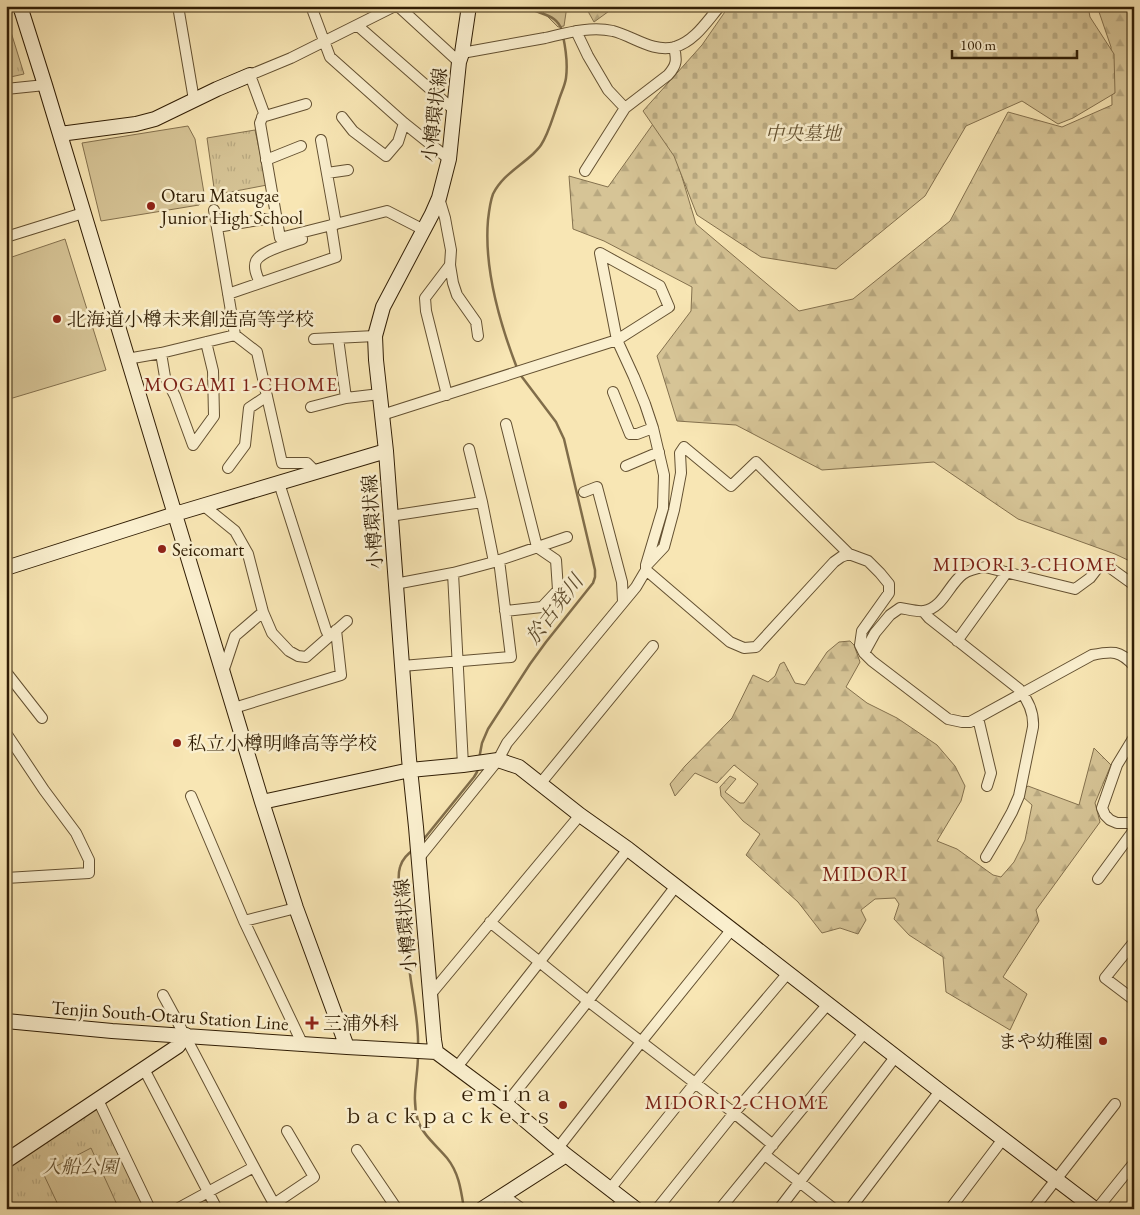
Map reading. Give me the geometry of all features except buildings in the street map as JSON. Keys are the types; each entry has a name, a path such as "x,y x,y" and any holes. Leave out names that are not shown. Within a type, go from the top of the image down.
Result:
{"street":[{"path":"20,6 46,84 83,213 262,802 296,908 347,1047"},
{"path":"178,6 194,100"},
{"path":"311,6 330,57 404,123 449,159"},
{"path":"60,134 136,124 155,119 291,58 396,6 461,58 596,29 613,31 648,45 662,48 674,47 690,40 720,6"},
{"name":"小樽環状線","path":"431,1052 434,1040 375,336 383,306 439,198 449,159 469,6"},
{"path":"358,26 454,110"},
{"path":"576,32 608,90 626,108"},
{"path":"585,171 626,108 674,69 677,58 674,47"},
{"path":"250,75 264,113 260,123 280,238 388,211 424,230"},
{"path":"6,89 46,84"},
{"path":"262,118 306,104"},
{"path":"342,117 354,131 386,156 398,142 404,123"},
{"path":"228,294 336,256 334,224 321,140"},
{"path":"266,160 301,146"},
{"path":"327,173 348,170"},
{"path":"439,198 447,230 453,283 457,295 476,322 478,336"},
{"path":"214,210 235,335 257,352 282,463 307,462 316,472"},
{"path":"6,237 83,213"},
{"path":"217,227 277,217"},
{"path":"260,283 255,271 256,262 262,254 302,239 301,233"},
{"path":"382,415 617,340 669,307 660,286 600,254 617,340 634,377 653,428 664,475 663,508 646,568 636,587 507,743 482,763 418,849"},
{"path":"447,395 426,311 425,298 450,265"},
{"path":"127,359 161,353 235,335"},
{"path":"314,339 375,336"},
{"path":"338,338 346,398"},
{"path":"161,353 165,377 175,396 193,445 214,416 213,372 206,342"},
{"path":"613,392 630,434 636,434 653,428"},
{"path":"311,407 346,398 380,394"},
{"path":"228,468 245,445 249,408 267,396"},
{"path":"506,424 537,547 556,560 558,590 542,607 506,611"},
{"path":"646,568 664,547 676,501 681,473 680,453 684,447 731,486 756,462 849,554 868,561 880,573 889,584 889,593 862,631 860,645 864,653 872,661 948,718 956,721 970,722 1092,655 1106,652 1118,653 1134,666"},
{"path":"402,666 511,657 506,611 496,561 469,449"},
{"path":"6,568 203,505 386,451"},
{"path":"626,466 659,452"},
{"path":"279,483 326,630 333,633"},
{"path":"584,492 598,487 622,582 623,602"},
{"path":"390,516 482,502"},
{"path":"203,505 235,531 248,554 263,612 272,634 289,651 298,656 306,657 347,620"},
{"path":"395,584 453,573 496,561 567,537"},
{"path":"646,568 730,642 744,648 756,647 834,562 849,554"},
{"path":"864,653 875,633 890,615 900,608 923,611 930,609 939,603 962,574 974,568 986,567 1075,589 1090,578 1100,565 1109,567 1134,585"},
{"path":"957,640 1007,572"},
{"path":"453,573 457,662 482,763"},
{"path":"923,611 929,618 1019,689 1034,717 1019,796 986,857"},
{"path":"223,672 235,636 263,612"},
{"path":"234,708 341,676 333,633"},
{"path":"540,784 653,646"},
{"path":"6,672 42,718"},
{"path":"978,718 991,773 987,786"},
{"path":"6,732 44,790 76,833 89,860 89,872 6,878"},
{"path":"1134,737 1118,765 1102,808 1110,820 1117,823 1134,823"},
{"path":"262,802 410,770 482,763 520,767 580,815 628,849 940,1091 1096,1209 1134,1163"},
{"path":"191,796 244,921 302,1044"},
{"path":"430,995 580,815"},
{"path":"1098,879 1134,830"},
{"path":"457,1067 628,849"},
{"path":"506,1104 676,886"},
{"path":"244,921 296,908"},
{"path":"490,922 588,1001 773,1144"},
{"path":"482,1209 562,1152 641,1042 732,929"},
{"path":"1134,942 1105,978 1134,1000"},
{"path":"610,1189 695,1083 788,973"},
{"path":"163,995 276,1206 314,1177 287,1131"},
{"path":"657,1209 734,1113 828,1004"},
{"name":"Tenjin South-Otaru Station Line","path":"6,1021 431,1052"},
{"path":"720,1209 866,1032"},
{"path":"6,1161 178,1046 186,1035"},
{"path":"431,1052 457,1067 506,1104 562,1152 610,1189 620,1204 636,1209"},
{"path":"779,1209 896,1056"},
{"path":"144,1069 217,1209"},
{"path":"850,1209 940,1091"},
{"path":"98,1100 150,1209"},
{"path":"1032,1209 1115,1104"},
{"path":"950,1209 1003,1139"},
{"path":"357,1150 397,1209"},
{"path":"765,1155 834,1209"},
{"path":"177,1209 254,1167"},
{"path":"503,1195 522,1209"}],"green space":[{"path":"543,6 567,6 564,26 558,27 541,10"},
{"path":"585,6 616,6 594,22"},
{"name":"中央墓地","path":"729,6 1088,6 1090,17 1114,54 1115,93 1073,118 1058,124 1022,101 966,126 925,196 836,269 761,257 697,215 674,156 643,111 702,45"},
{"path":"1097,6 1134,6 1134,563 1115,554 1018,519 934,462 822,470 736,425 677,421 657,356 691,311 692,287 604,241 573,229 569,176 608,187 653,124 676,157 696,224 799,311 853,299 950,221 1008,112 1062,127 1112,105 1111,47"},
{"path":"6,16 24,74 6,78"},
{"path":"188,126 195,139 204,193 199,205 101,221 82,143"},
{"path":"255,130 267,185 215,195 207,138"},
{"path":"65,239 106,370 6,400 6,259"},
{"path":"850,641 854,645 860,662 846,687 867,703 897,718 937,745 955,766 965,786 961,801 937,841 957,849 993,875 1001,877 1014,862 1025,840 1032,805 1023,797 1023,790 1028,786 1079,805 1094,748 1111,765 1095,803 1100,822 1036,910 1039,921 1003,977 1027,994 1010,1030 946,992 943,957 909,935 894,919 899,904 895,898 875,899 861,910 866,920 858,934 840,928 822,933 798,902 746,855 760,834 743,821 721,796 720,787 730,776 736,779 725,792 740,803 744,803 758,784 734,765 717,783 695,773 675,796 670,784 732,718 753,675 768,682 775,676 780,664 784,662 795,683 805,685 827,652 839,642"},
{"name":"入船公園","path":"98,1100 149,1209 6,1209 6,1168"},
{"path":"91,1148 119,1209 60,1209 43,1173"}],"waterway":[{"name":"於古発川","path":"526,6 552,18 560,25 562,31"},
{"name":"於古発川","path":"517,368 499,314 491,276 487,238 489,210 493,194 497,188 506,177 536,151 551,124 566,78 567,67 563,36"},
{"name":"於古発川","path":"479,759 482,743 488,729 530,664 593,583 595,577 595,570 564,439 556,422 519,373"},
{"name":"於古発川","path":"423,840 474,777 478,767"},
{"name":"於古発川","path":"414,849 402,862 399,878 417,1019 418,1047"},
{"name":"於古発川","path":"418,1055 415,1096 418,1121 427,1136 451,1164 459,1182 464,1209"}],"place":[{"name":"Otaru Matsugae Junior High School","path":"151,206"},
{"name":"北海道小樽未来創造高等学校","path":"57,319"},
{"name":"Seicomart","path":"162,549"},
{"name":"私立小樽明峰高等学校","path":"177,743"},
{"name":"三浦外科","path":"312,1023"},
{"name":"まや幼稚園","path":"1103,1041"},
{"name":"ｅｍｉｎａ ｂａｃｋｐａｃｋｅｒｓ","path":"563,1105"}],"district":[{"name":"MOGAMI 1-CHOME","path":"241,384"},
{"name":"MIDORI 3-CHOME","path":"1025,564"},
{"name":"MIDORI","path":"865,874"},
{"name":"MIDORI 2-CHOME","path":"737,1102"}]}
